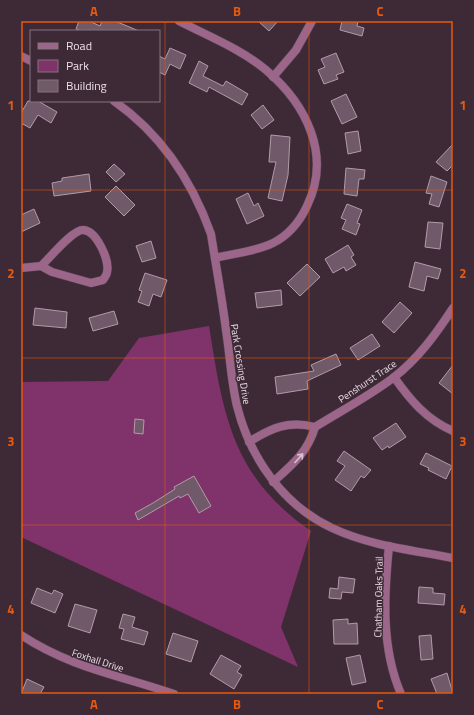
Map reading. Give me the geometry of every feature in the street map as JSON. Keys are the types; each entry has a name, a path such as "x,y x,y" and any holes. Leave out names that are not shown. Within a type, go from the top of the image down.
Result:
{"street":[{"path":"179,21 256,62 273,78 298,105 314,136 318,159 314,189 304,214 286,235 261,248 215,258"},
{"path":"273,78 296,50 312,21"},
{"path":"21,56 30,60"},
{"name":"Park Crossing Drive","path":"115,102 142,123 157,139 186,178 206,220 211,234 234,393 242,425 262,466 273,482 301,508 319,521 352,536 389,546 453,558"},
{"path":"21,268 41,266 52,272 91,284 103,280 107,273 107,262 101,246 92,233 83,230 76,232 66,240 41,266"},
{"name":"Penshurst Trace","path":"315,427 394,377 416,357 435,335 453,308"},
{"path":"394,377 422,412 436,422 453,431"},
{"path":"249,442 264,433 285,425 301,423 315,427 312,440 301,458 273,482"},
{"name":"Chatham Oaks Trail","path":"389,546 386,627 389,656 401,694"},
{"name":"Foxhall Drive","path":"21,635 55,655 75,664 174,694"}],"green space":[{"path":"209,326 220,388 227,415 236,441 248,466 264,489 285,510 311,531 281,627 298,667 21,537 21,382 108,381 139,338"}],"building":[{"path":"79,21 89,21 100,26 102,21 115,21 137,30 78,30 76,29"},
{"path":"258,21 278,21 269,31"},
{"path":"342,21 358,21 357,26 364,28 362,36 340,30"},
{"path":"170,48 186,55 180,69 170,64 165,75 160,72 160,56 165,59"},
{"path":"336,53 344,72 336,75 338,79 324,84 318,70 325,67 321,59"},
{"path":"199,61 208,66 203,76 223,86 226,81 248,94 242,105 209,87 207,92 189,83"},
{"path":"346,94 357,117 342,124 331,101"},
{"path":"28,101 40,102 57,112 51,123 38,115 30,128 21,123 21,113"},
{"path":"263,105 274,120 262,129 251,115"},
{"path":"358,131 361,151 348,154 345,133"},
{"path":"271,135 290,137 288,175 282,201 268,198 276,162 269,162"},
{"path":"453,144 453,165 447,171 436,162"},
{"path":"114,164 125,174 116,182 106,172"},
{"path":"346,168 365,170 364,179 359,179 357,196 344,194"},
{"path":"89,174 91,191 54,196 52,183 62,181 62,178"},
{"path":"431,176 447,182 439,207 429,204 432,194 426,193"},
{"path":"116,186 135,205 124,216 105,197"},
{"path":"248,193 254,206 258,203 264,216 247,224 236,199"},
{"path":"347,204 362,210 357,223 360,224 356,235 342,229 346,220 341,218"},
{"path":"34,209 40,223 21,232 21,215"},
{"path":"428,222 443,223 440,249 425,247"},
{"path":"151,241 156,258 142,262 136,246"},
{"path":"348,245 354,255 351,257 356,265 346,271 344,267 333,273 325,259"},
{"path":"415,262 441,269 438,279 427,276 424,291 409,287"},
{"path":"307,264 320,277 300,296 287,283"},
{"path":"145,273 167,280 161,297 153,294 149,306 138,302 142,291 139,290"},
{"path":"281,290 282,305 257,308 255,293"},
{"path":"400,302 412,313 394,333 382,322"},
{"path":"35,308 67,312 66,328 33,325"},
{"path":"114,311 118,324 93,331 89,318"},
{"path":"372,334 380,346 358,360 350,348"},
{"path":"336,354 341,365 307,381 308,389 277,394 275,377 314,371 311,365"},
{"path":"453,365 453,394 439,383"},
{"path":"135,419 144,420 143,434 134,433"},
{"path":"396,423 406,437 389,448 388,446 382,450 373,438"},
{"path":"344,451 371,470 364,478 361,476 351,491 335,480 345,466 337,461"},
{"path":"426,453 452,466 446,479 420,464"},
{"path":"194,476 211,506 199,513 188,494 180,498 179,496 138,520 135,513 175,489 174,487"},
{"path":"339,577 355,579 353,593 342,592 341,599 329,598 330,588 338,589"},
{"path":"419,587 433,588 433,593 445,594 444,605 418,603"},
{"path":"37,588 52,594 54,590 63,594 55,613 31,603"},
{"path":"75,604 97,610 90,633 68,626"},
{"path":"123,614 135,617 132,627 148,632 144,645 121,639 124,629 119,628"},
{"path":"348,619 348,624 357,623 358,644 334,644 333,620"},
{"path":"173,633 198,641 191,662 166,654"},
{"path":"431,635 433,659 421,660 419,636"},
{"path":"221,655 241,666 237,672 242,675 234,689 210,674"},
{"path":"360,655 366,682 352,685 346,658"},
{"path":"447,673 453,694 437,694 431,679"},
{"path":"27,679 44,687 40,694 21,694"}]}
